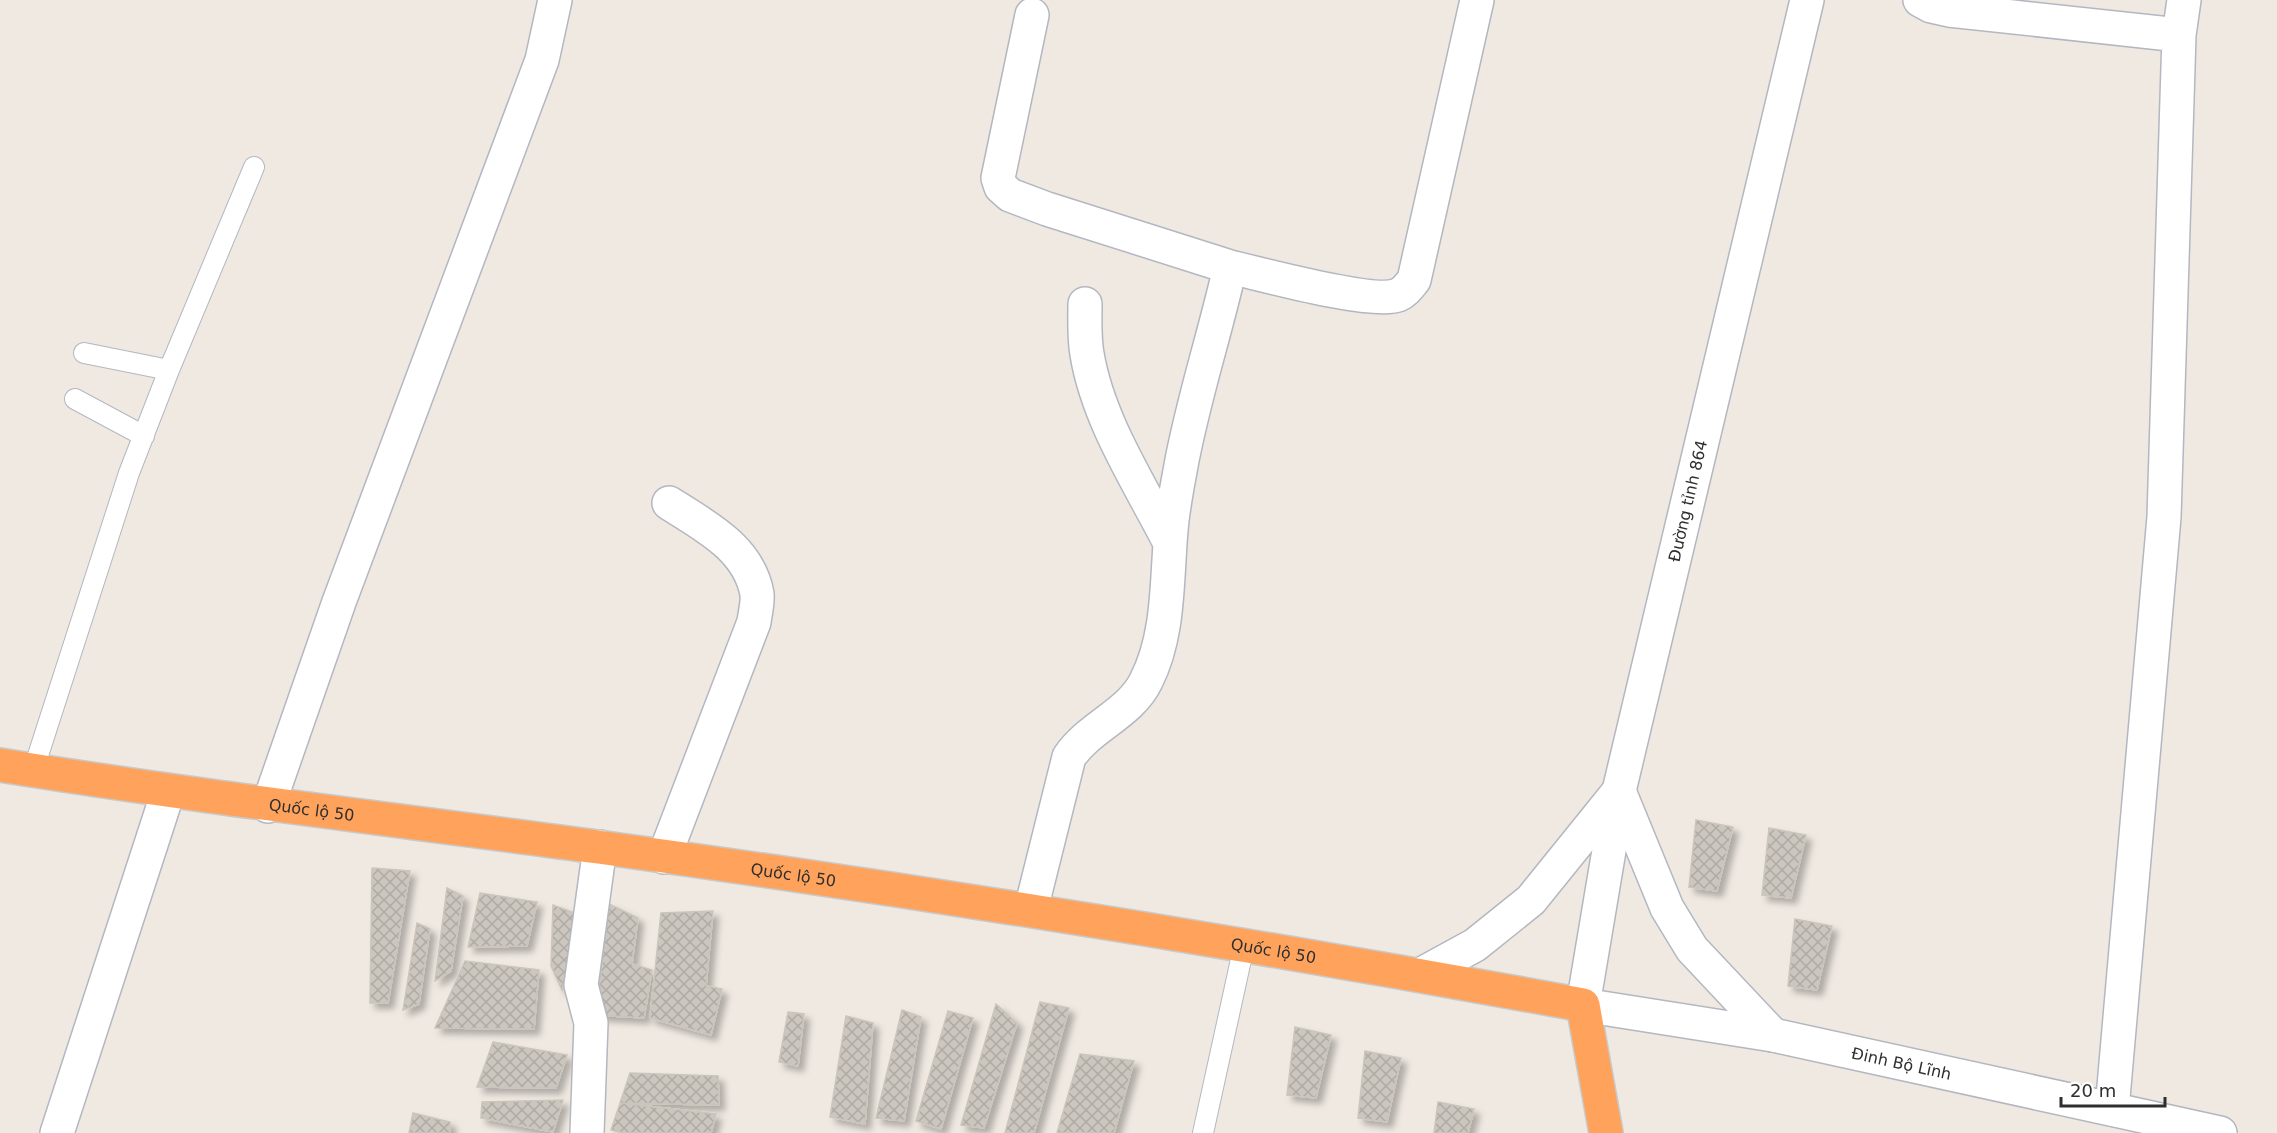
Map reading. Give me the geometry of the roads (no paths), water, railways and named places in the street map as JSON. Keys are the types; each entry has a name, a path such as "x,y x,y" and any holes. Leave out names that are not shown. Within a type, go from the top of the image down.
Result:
{"highway":[{"name":"Quốc lộ 50","path":"0,765 268,806 600,847 1031,909 1583,1005"},
{"path":"1583,1005 1606,1133"}],"street":[{"path":"268,806 343,591 542,60 555,0"},
{"path":"1032,15 998,178 1001,187 1010,195 1230,267 1359,295 1396,296 1406,290 1414,280 1477,0"},
{"name":"Đường tỉnh 864","path":"1583,1005 1619,791 1807,0"},
{"path":"1920,0 1931,6 1949,10 2179,34"},
{"path":"2112,1108 2163,517 2179,34 2184,0"},
{"path":"1031,909 1070,757 1080,741 1125,708 1139,693 1156,660 1180,468 1230,267"},
{"path":"1085,304 1087,355 1094,383 1111,426 1170,543"},
{"path":"664,857 754,622 758,596 752,576 740,555 713,531 669,503"},
{"path":"1420,975 1475,945 1531,900 1619,791 1667,908 1692,950 1773,1035"},
{"path":"57,1133 168,792"},
{"path":"586,1133 591,1023 581,985 600,847"},
{"name":"Đinh Bộ Lĩnh","path":"1583,1005 1773,1035 2220,1133"}],"lane":[{"path":"33,771 144,436 169,370 254,167"},
{"path":"84,353 169,370"},
{"path":"75,399 144,436"},
{"path":"1203,1133 1244,946"}]}
